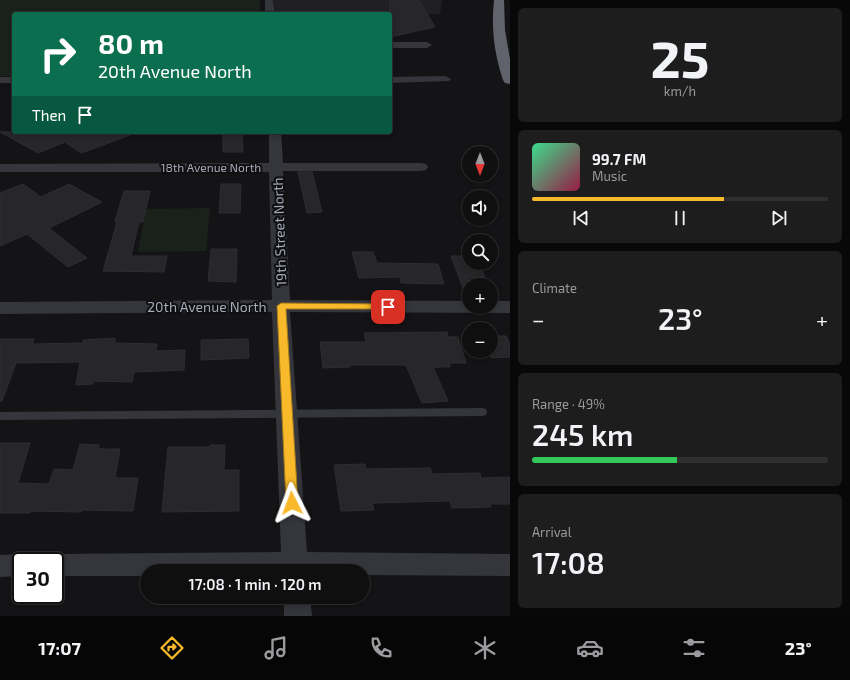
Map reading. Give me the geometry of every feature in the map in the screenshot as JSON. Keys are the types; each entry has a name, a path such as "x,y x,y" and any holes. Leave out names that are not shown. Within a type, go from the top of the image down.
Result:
{"highway":[{"path":"499,0 498,30 501,52 510,80"}],"street":[{"path":"269,0 270,12"},
{"path":"392,45 427,45"},
{"path":"0,80 12,80"},
{"path":"392,80 445,80"},
{"name":"19th Street North","path":"275,134 281,306 295,564"},
{"name":"18th Avenue North","path":"0,168 277,166 421,167"},
{"name":"20th Avenue North","path":"0,308 281,306 510,308"},
{"path":"370,566 510,564"},
{"path":"0,566 12,565"},
{"path":"64,565 140,566"},
{"path":"297,604 298,616"}],"lane":[{"path":"0,416 482,412"}],"shaded area":[{"path":"0,0 260,0 260,12 12,12 12,76 0,76"},
{"path":"274,0 442,0 440,14 392,14 392,12 275,12"},
{"path":"210,208 206,251 138,252 146,209"}],"building":[{"path":"390,0 419,0 435,27 392,37 392,12 390,12"},
{"path":"0,132 12,132 12,134 133,134 81,153 65,142 38,153"},
{"path":"223,134 242,134 243,152 223,152"},
{"path":"298,172 312,172 322,212 307,213"},
{"path":"23,184 41,197 69,184 102,202 49,228 87,258 68,267 27,234 0,246 0,193"},
{"path":"221,184 241,184 240,213 219,213"},
{"path":"124,191 150,191 143,222 139,222 131,256 167,256 164,272 103,271"},
{"path":"211,249 237,249 236,282 208,281"},
{"path":"352,252 373,252 377,263 438,264 444,284 401,283 400,277 359,278"},
{"path":"451,256 462,256 462,270 482,270 485,277 462,278 462,286"},
{"path":"447,332 448,337 458,337 462,350 462,358 464,358 466,363 449,363 450,367 433,367 448,401 422,403 406,365 350,365 350,367 323,368 320,342 366,342 364,333"},
{"path":"498,336 506,336 510,344 510,357 498,358"},
{"path":"115,338 115,343 157,344 156,351 185,350 184,370 134,372 132,382 93,381 93,384 76,385 80,362 16,363 2,401 0,401 0,339 34,339 32,344 83,343 83,340"},
{"path":"248,339 249,358 201,360 201,340"},
{"path":"0,443 30,443 18,483 49,484 54,469 73,470 80,444 99,445 98,449 120,449 115,478 138,478 133,511 82,510 81,512 30,511 30,513 0,513"},
{"path":"210,445 225,445 224,470 239,470 239,511 162,512 168,447 210,447"},
{"path":"365,464 366,469 430,468 432,474 480,473 481,478 510,477 510,504 490,504 491,507 452,508 450,501 372,503 374,510 341,511 334,465"}],"route":[{"path":"292,503 281,306 388,307"}]}
